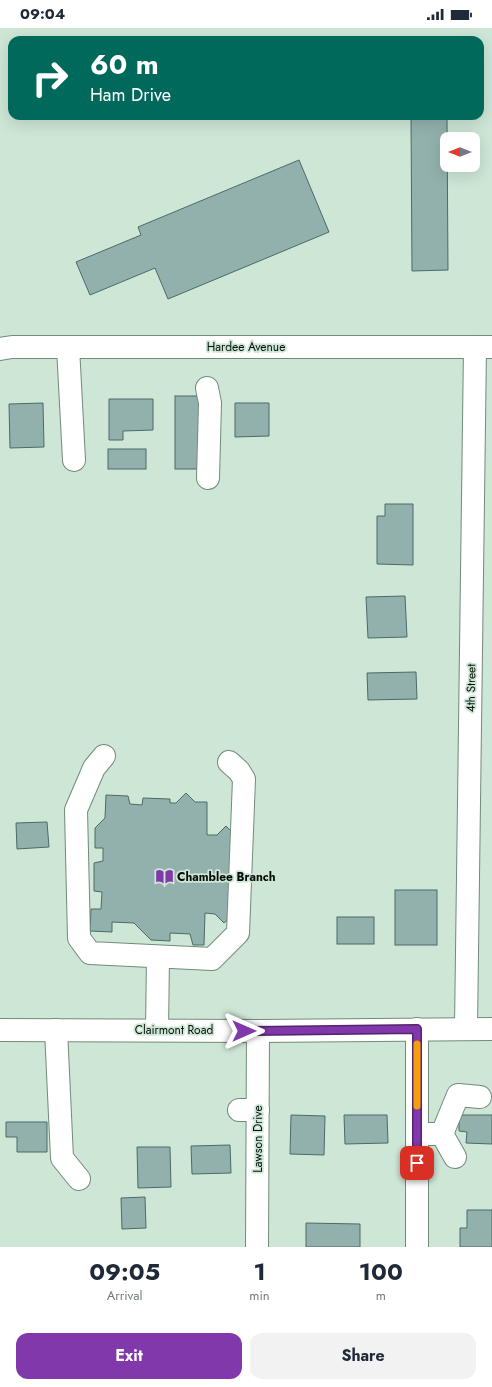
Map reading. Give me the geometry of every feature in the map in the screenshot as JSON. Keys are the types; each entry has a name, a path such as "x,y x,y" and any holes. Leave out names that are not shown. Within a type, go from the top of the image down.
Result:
{"street":[{"name":"Hardee Avenue","path":"0,349 12,347 68,347 206,355 483,347"},
{"path":"68,347 74,460"},
{"name":"4th Street","path":"466,1029 483,347"},
{"path":"207,388 210,403 208,478"},
{"path":"104,756 94,768 76,810 79,938 90,954 158,958 212,959 238,933 244,779 239,771 229,762"},
{"path":"157,1030 158,958"},
{"path":"417,1029 417,1247"},
{"name":"Clairmont Road","path":"0,1030 258,1031 492,1029"},
{"path":"56,1030 62,1158 79,1179"},
{"name":"Lawson Drive","path":"257,1247 249,1110 258,1031"},
{"path":"442,1134 458,1095 480,1097"},
{"path":"417,1135 442,1134"},
{"path":"442,1134 455,1158"}],"building":[{"path":"411,120 447,120 447,132 440,132 440,172 447,172 448,270 412,271"},
{"path":"299,160 329,232 168,299 155,268 90,295 76,262 141,235 138,227"},
{"path":"175,396 206,396 206,469 175,469"},
{"path":"109,399 153,399 153,430 123,431 123,440 109,440"},
{"path":"43,403 44,447 10,448 9,404"},
{"path":"235,403 269,403 269,436 235,437"},
{"path":"108,449 146,449 146,469 108,469"},
{"path":"385,504 413,504 413,565 377,564 377,516 385,516"},
{"path":"405,596 407,637 368,638 366,597"},
{"path":"416,672 417,699 368,700 367,673"},
{"name":"Chamblee Branch","path":"186,793 195,802 207,802 207,835 217,835 226,826 234,834 234,914 224,923 215,914 205,913 204,945 193,945 190,934 170,933 170,941 151,940 134,923 112,922 112,932 90,931 91,909 101,909 102,892 94,891 94,863 103,861 103,848 95,848 95,828 105,818 106,795 128,796 130,804 142,805 143,798 170,799 170,803 176,803"},
{"path":"47,822 49,847 17,849 16,823"},
{"path":"395,890 437,890 437,945 395,945"},
{"path":"337,917 374,917 374,944 337,944"},
{"path":"291,1115 325,1116 324,1155 290,1154"},
{"path":"344,1115 387,1115 388,1143 345,1144"},
{"path":"459,1115 492,1115 492,1144 466,1143 467,1132 459,1131"},
{"path":"6,1122 47,1122 47,1152 17,1152 17,1137 6,1137"},
{"path":"230,1145 231,1173 192,1174 191,1146"},
{"path":"137,1147 170,1147 171,1187 138,1188"},
{"path":"145,1197 146,1228 122,1229 121,1198"},
{"path":"467,1210 492,1210 492,1247 460,1247 460,1228 467,1228"},
{"path":"306,1223 360,1224 360,1247 306,1247"}],"slow traffic":[{"path":"417,1044 417,1106"}],"place":[{"name":"Chamblee Branch","path":"164,877"}],"route":[{"path":"244,1031 417,1029 417,1163"}]}
